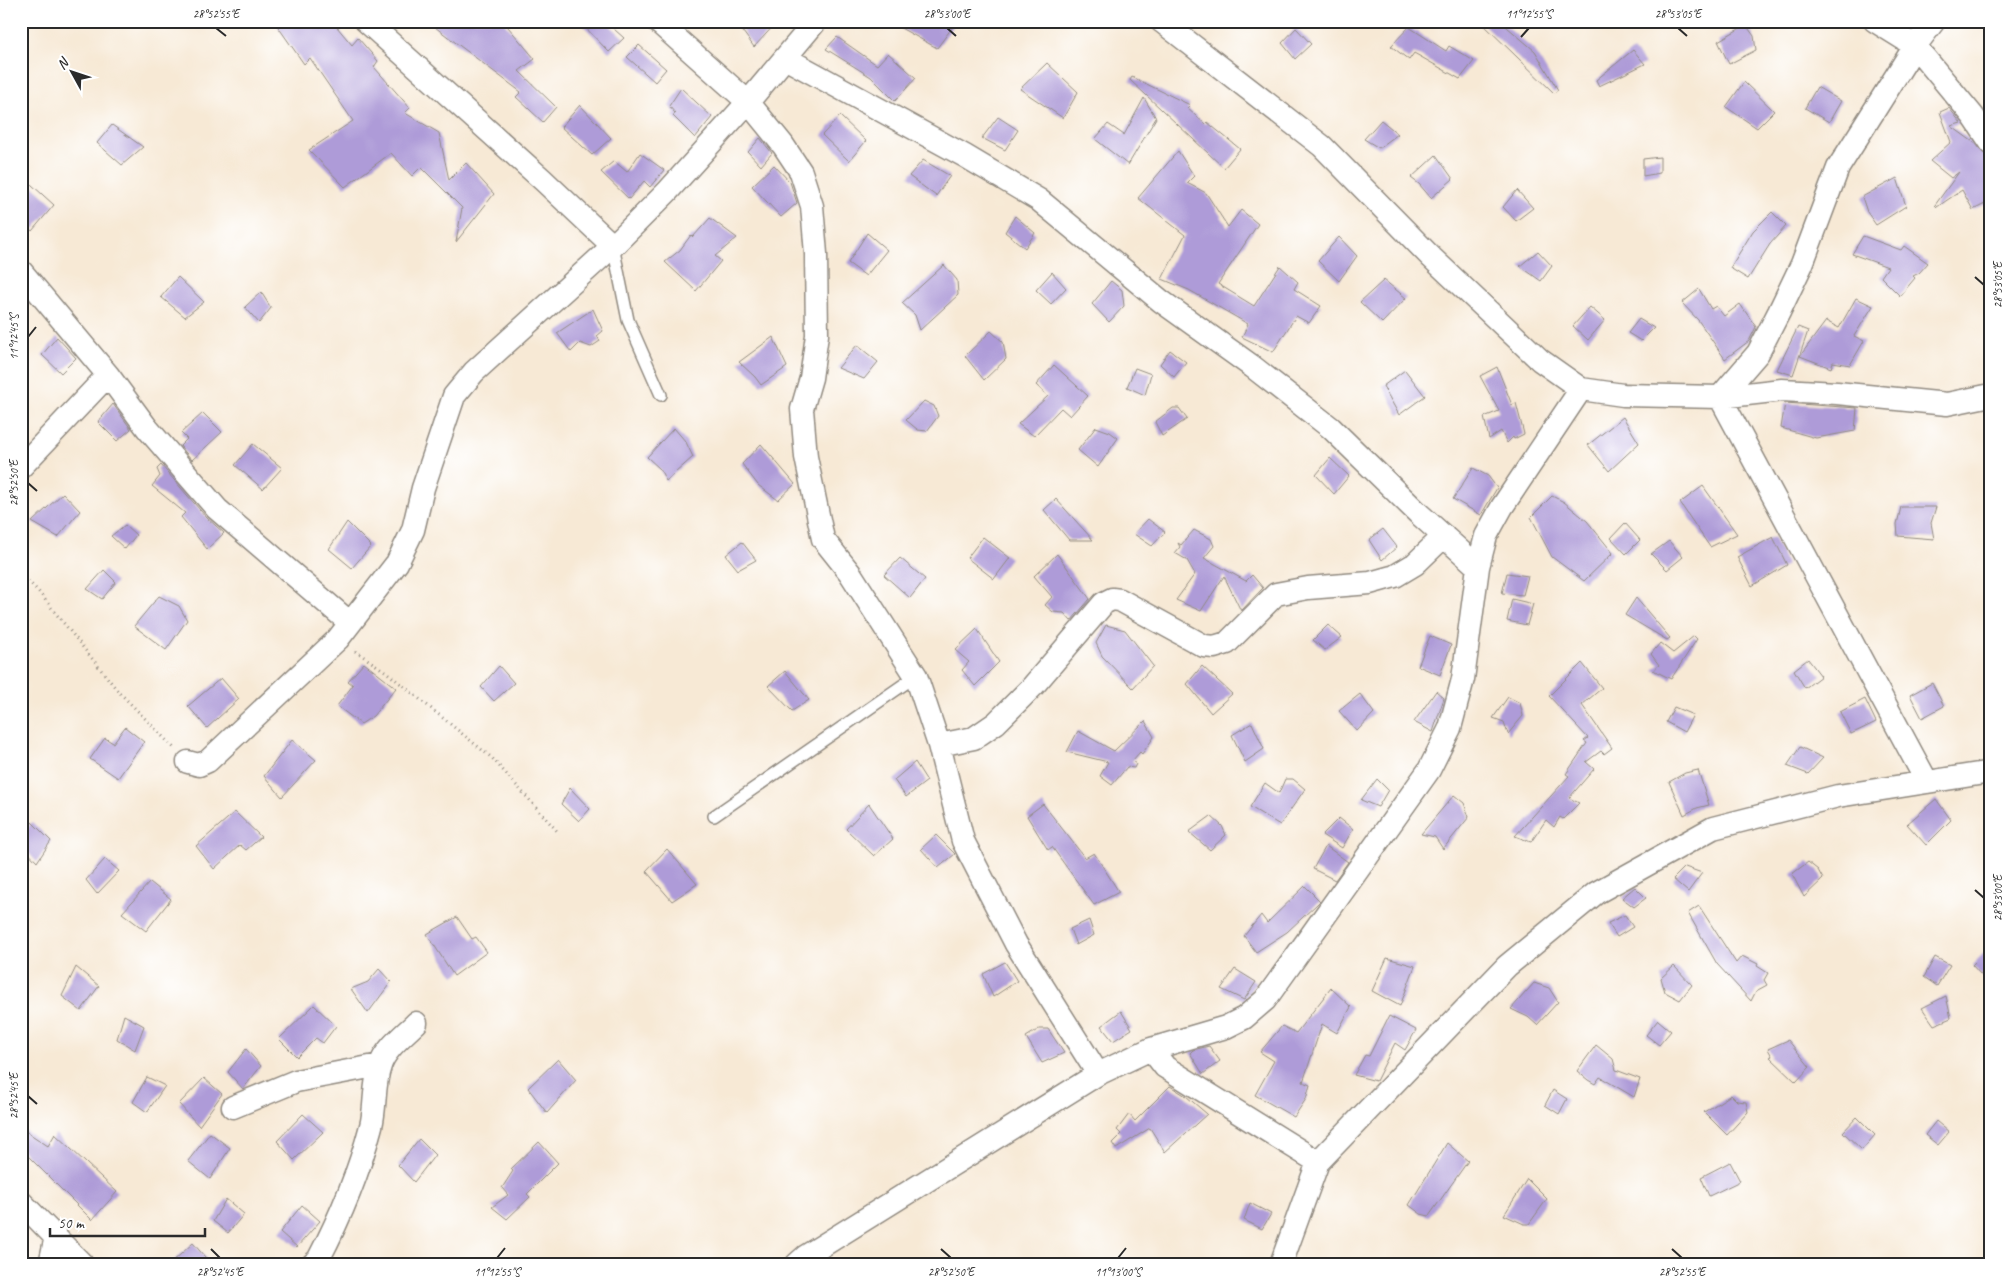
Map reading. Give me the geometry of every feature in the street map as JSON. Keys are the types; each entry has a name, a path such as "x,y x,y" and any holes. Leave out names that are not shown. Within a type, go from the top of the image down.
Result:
{"street":[{"path":"366,21 613,246"},
{"path":"657,21 748,102 783,145 801,172 812,206 816,254 817,335 811,378 802,410 806,457 823,539 850,573 916,676 939,745 963,841 1016,944 1098,1074"},
{"path":"188,762 199,765 208,761 344,631 397,563 414,530 423,488 454,396 474,372 613,246 667,192 748,102 816,21"},
{"path":"1161,21 1322,146 1432,258 1532,354 1581,389 1623,395 1720,397 1782,390 1837,393 1947,404 1991,395"},
{"path":"1875,21 1915,46 1973,116 1991,143"},
{"path":"1720,397 1758,352 1802,264 1838,168 1915,46 1934,21"},
{"path":"785,58 948,147 1039,200 1161,301 1254,367 1331,428 1478,567"},
{"path":"21,270 108,375 147,428 217,508 344,631"},
{"path":"21,467 108,375"},
{"path":"797,1264 813,1251 1098,1074 1150,1049 1226,1027 1244,1018 1265,1000 1429,770 1450,728 1463,679 1478,567 1486,536 1502,508 1581,389"},
{"path":"1720,397 1927,782"},
{"path":"939,745 974,738 996,723 1032,686 1104,603 1112,599 1120,600 1204,646 1214,647 1227,643 1276,594 1308,588 1370,583 1395,576 1415,564 1444,536"},
{"path":"1281,1264 1318,1162 1507,966 1596,893 1713,828 1838,796 1991,772"},
{"path":"317,1263 334,1228 371,1125 380,1065 390,1050 416,1023"},
{"path":"1150,1049 1165,1067 1318,1162"},
{"path":"233,1107 296,1081 380,1065"},
{"path":"21,1202 82,1264"},
{"path":"50,1264 56,1236"}],"lane":[{"path":"613,246 628,320 661,395"},
{"path":"714,816 916,676"}],"path":[{"path":"21,574 38,591 118,691 188,762"},
{"path":"344,631 385,671 492,758 558,832"}],"building":[{"path":"274,21 332,21 352,45 358,38 378,61 374,67 410,108 405,113 439,133 449,180 466,163 494,194 456,242 462,208 421,167 412,176 391,153 345,187 309,150 353,121 310,58 304,64"},
{"path":"427,21 503,21 535,59 519,71 556,107 543,122 516,97 521,92"},
{"path":"579,21 605,21 624,38 609,52"},
{"path":"735,21 778,21 754,47"},
{"path":"888,21 957,21 937,48"},
{"path":"1480,21 1500,21 1535,51 1558,90 1554,93"},
{"path":"1746,25 1754,36 1756,50 1729,64 1718,41"},
{"path":"1409,27 1446,51 1449,46 1474,61 1460,79 1414,53 1409,60 1391,46"},
{"path":"1296,28 1311,44 1295,59 1282,43"},
{"path":"837,37 877,65 888,53 916,78 895,101 871,77 826,49"},
{"path":"639,45 666,69 655,82 627,57"},
{"path":"1633,50 1645,64 1599,86 1596,80"},
{"path":"1047,63 1078,92 1063,118 1020,89"},
{"path":"1132,77 1190,105 1187,108 1205,124 1207,122 1240,149 1224,168 1130,80"},
{"path":"1744,82 1774,111 1757,128 1726,107"},
{"path":"1817,87 1841,101 1829,122 1805,108"},
{"path":"681,88 712,117 695,138 673,116 675,113 669,106"},
{"path":"1144,98 1156,118 1128,165 1095,139 1108,124 1124,135"},
{"path":"580,105 611,138 592,155 561,127"},
{"path":"1949,108 1961,123 1951,126 1976,144 1991,162 1991,201 1973,210 1962,190 1937,207 1935,205 1959,172 1951,178 1930,161 1951,142 1940,112"},
{"path":"840,116 866,141 849,161 822,135"},
{"path":"998,117 1018,130 1005,150 982,138"},
{"path":"1381,120 1398,134 1379,148 1364,139"},
{"path":"112,125 143,147 122,165 97,143"},
{"path":"760,138 772,153 761,166 748,152"},
{"path":"1178,151 1194,176 1187,183 1206,193 1228,227 1241,210 1258,224 1218,284 1254,306 1280,266 1298,282 1294,289 1321,306 1309,323 1296,316 1273,352 1242,337 1248,324 1189,290 1162,279 1185,235 1138,198"},
{"path":"640,153 664,170 650,187 644,181 629,199 601,172 614,161 627,172"},
{"path":"1436,155 1453,179 1431,198 1411,178"},
{"path":"1660,157 1660,173 1643,176 1643,159"},
{"path":"923,160 950,176 936,196 909,176"},
{"path":"774,165 790,182 797,203 781,217 752,186"},
{"path":"21,175 54,205 32,231 21,221"},
{"path":"1897,178 1906,206 1876,225 1867,212 1862,197"},
{"path":"1517,190 1533,208 1516,221 1503,207"},
{"path":"1772,212 1786,226 1770,244 1748,279 1730,268 1753,231"},
{"path":"1015,216 1035,233 1025,248 1005,232"},
{"path":"710,218 737,238 715,256 721,261 696,291 665,262 680,250 691,235 693,237"},
{"path":"867,233 887,250 866,276 848,263"},
{"path":"1863,236 1901,250 1904,246 1928,263 1919,273 1913,276 1915,278 1900,296 1881,277 1888,267 1852,254"},
{"path":"1339,237 1357,256 1339,281 1318,261"},
{"path":"1538,251 1552,266 1541,281 1520,266"},
{"path":"944,265 957,280 958,295 920,330 915,315 902,303"},
{"path":"1052,272 1066,288 1051,304 1036,290"},
{"path":"178,277 204,302 185,317 161,297"},
{"path":"1384,280 1406,298 1382,323 1360,302"},
{"path":"1111,281 1122,290 1124,306 1109,322 1092,304"},
{"path":"1699,289 1711,309 1716,306 1724,316 1740,304 1756,327 1749,341 1725,359 1698,320 1682,303"},
{"path":"261,292 271,308 259,323 245,307"},
{"path":"1856,298 1873,306 1854,336 1864,341 1850,365 1833,362 1831,368 1800,356 1826,321 1839,328"},
{"path":"1590,307 1605,320 1588,340 1573,326"},
{"path":"593,309 603,331 597,336 600,341 591,347 580,343 571,352 557,333"},
{"path":"1639,319 1654,328 1641,341 1628,333"},
{"path":"1798,327 1808,331 1793,375 1777,370"},
{"path":"991,331 1003,342 1006,359 984,380 965,356"},
{"path":"57,337 76,358 61,373 42,355"},
{"path":"773,337 787,367 761,385 739,362"},
{"path":"857,345 878,362 864,379 838,368"},
{"path":"1170,350 1186,362 1174,377 1160,364"},
{"path":"1054,365 1088,396 1070,416 1061,408 1034,436 1018,424 1048,396 1036,385"},
{"path":"1497,367 1512,405 1516,403 1524,434 1514,439 1513,437 1507,443 1501,431 1489,439 1484,417 1499,411 1480,376"},
{"path":"1135,368 1151,374 1145,395 1127,387"},
{"path":"1405,370 1425,396 1399,415 1383,386"},
{"path":"924,401 934,406 938,416 927,431 918,430 906,420"},
{"path":"1785,403 1857,408 1855,431 1816,438 1781,428"},
{"path":"113,404 131,429 117,441 98,422"},
{"path":"1173,408 1179,408 1187,419 1162,436 1155,422"},
{"path":"203,413 222,432 192,460 180,446 187,439 181,433"},
{"path":"1623,417 1639,443 1609,471 1588,445"},
{"path":"1096,427 1110,432 1118,438 1098,467 1078,450"},
{"path":"674,428 686,442 693,457 666,481 660,469 647,457"},
{"path":"253,444 282,468 263,489 235,465"},
{"path":"761,444 795,484 778,500 758,485 742,464"},
{"path":"1330,458 1349,476 1334,494 1316,475"},
{"path":"161,465 207,518 224,533 207,549 181,517 185,513 152,486 160,476 157,469"},
{"path":"1473,468 1488,476 1497,488 1481,515 1453,499"},
{"path":"1703,486 1737,534 1710,547 1680,503"},
{"path":"63,493 80,511 58,537 32,522"},
{"path":"1552,496 1564,502 1587,521 1613,553 1584,581 1552,557 1531,517"},
{"path":"1056,499 1093,540 1069,540 1044,510"},
{"path":"1901,507 1936,507 1931,523 1934,539 1898,536 1897,524"},
{"path":"1148,519 1165,532 1152,546 1134,534"},
{"path":"347,522 371,546 352,568 329,549"},
{"path":"1625,523 1640,540 1626,554 1611,538"},
{"path":"125,525 136,535 125,549 111,536"},
{"path":"1383,529 1397,547 1382,560 1369,540"},
{"path":"1194,530 1211,539 1214,546 1204,558 1246,581 1252,575 1263,588 1241,611 1224,576 1201,611 1176,600 1195,574 1187,560 1175,553 1180,547 1178,543 1181,545"},
{"path":"983,537 1010,558 994,579 967,558"},
{"path":"1773,537 1787,565 1752,586 1737,557"},
{"path":"1669,541 1683,557 1667,570 1651,554"},
{"path":"742,542 756,560 738,570 726,555"},
{"path":"1057,554 1090,599 1071,621 1064,613 1053,612 1045,605 1052,597 1034,576"},
{"path":"900,558 925,579 910,598 884,575"},
{"path":"104,570 116,582 102,599 87,589"},
{"path":"1507,573 1528,576 1523,595 1502,593"},
{"path":"159,596 179,606 187,620 166,650 134,626"},
{"path":"1636,598 1670,638 1667,640 1625,615"},
{"path":"1512,599 1533,604 1527,625 1507,621"},
{"path":"1106,625 1125,630 1153,666 1133,688 1102,656 1096,643"},
{"path":"1328,625 1342,637 1325,650 1313,640"},
{"path":"977,629 999,662 975,686 962,670 969,662 955,650"},
{"path":"1430,636 1451,645 1440,675 1418,666"},
{"path":"1694,636 1697,639 1671,679 1653,670 1659,665 1651,654 1660,643 1673,653"},
{"path":"1808,659 1821,676 1805,688 1794,670"},
{"path":"364,663 396,688 373,716 361,724 337,706 353,685 348,681"},
{"path":"1582,663 1602,688 1582,705 1612,748 1604,754 1601,751 1586,762 1594,769 1569,798 1579,803 1563,819 1560,817 1554,827 1546,820 1531,842 1515,836 1569,776 1566,774 1587,743 1584,741 1588,738 1549,696"},
{"path":"499,666 514,683 494,701 481,687"},
{"path":"1202,666 1232,694 1211,713 1187,684"},
{"path":"785,671 809,700 792,711 768,686"},
{"path":"221,678 239,699 207,728 188,706"},
{"path":"1932,683 1944,706 1922,718 1910,695"},
{"path":"1436,691 1444,698 1433,732 1414,722"},
{"path":"1360,694 1374,713 1357,731 1339,711"},
{"path":"1508,697 1520,703 1523,716 1508,734 1504,722 1493,718"},
{"path":"1865,699 1876,722 1851,734 1840,712"},
{"path":"1674,707 1693,715 1684,732 1666,722"},
{"path":"1145,721 1154,737 1142,754 1140,752 1132,761 1136,764 1134,768 1127,767 1112,785 1100,776 1108,762 1067,752 1078,731 1114,751"},
{"path":"1252,723 1264,749 1245,762 1232,735"},
{"path":"125,727 144,742 118,778 90,759 105,738 113,743"},
{"path":"292,740 316,760 282,797 264,776"},
{"path":"1800,747 1823,758 1808,774 1787,766"},
{"path":"915,762 927,781 906,797 894,780"},
{"path":"1698,770 1709,805 1697,808 1684,815 1669,782 1685,773"},
{"path":"1285,779 1293,779 1305,789 1280,825 1250,807 1265,783 1279,793"},
{"path":"1377,779 1388,790 1378,807 1361,800"},
{"path":"570,788 590,809 579,821 561,804"},
{"path":"1454,795 1464,803 1469,817 1443,849 1435,837 1421,834"},
{"path":"1936,799 1951,820 1926,845 1907,824"},
{"path":"869,804 893,839 874,856 846,829"},
{"path":"1043,804 1085,858 1094,853 1119,892 1094,905 1052,847 1048,850 1027,816"},
{"path":"235,812 261,837 246,850 240,845 214,869 196,846"},
{"path":"1211,816 1222,826 1226,835 1210,850 1189,832"},
{"path":"1339,818 1353,829 1342,848 1322,835"},
{"path":"32,822 51,841 37,862 21,845 21,837"},
{"path":"936,835 955,854 938,868 921,849"},
{"path":"1326,846 1348,862 1335,880 1313,869"},
{"path":"667,849 697,884 672,901 646,871"},
{"path":"105,859 119,871 97,894 86,880"},
{"path":"1808,862 1818,870 1823,879 1804,897 1792,874"},
{"path":"1685,867 1702,873 1688,892 1673,879"},
{"path":"150,882 171,899 146,931 122,913"},
{"path":"1305,886 1320,901 1287,932 1256,952 1244,936 1261,915 1267,923"},
{"path":"1635,887 1646,898 1634,907 1622,898"},
{"path":"1699,906 1736,963 1742,956 1758,964 1757,966 1768,973 1764,980 1767,985 1756,991 1751,1001 1717,964 1688,913"},
{"path":"1625,915 1633,927 1617,937 1608,923"},
{"path":"457,917 472,939 476,937 487,952 454,976 427,934"},
{"path":"1089,920 1094,935 1076,945 1070,929"},
{"path":"1991,946 1991,986 1972,965"},
{"path":"1935,957 1950,965 1937,986 1924,977"},
{"path":"1387,958 1415,966 1400,1006 1372,991"},
{"path":"1005,962 1017,981 993,997 983,974"},
{"path":"1674,966 1692,985 1680,1000 1665,992 1661,978"},
{"path":"76,967 99,986 81,1011 62,996"},
{"path":"379,969 391,982 368,1013 351,989 368,982"},
{"path":"1235,969 1256,982 1244,1000 1221,989"},
{"path":"1534,983 1549,988 1558,1002 1537,1025 1528,1017 1511,1009"},
{"path":"1331,988 1351,1007 1337,1033 1322,1024 1303,1082 1310,1085 1306,1099 1294,1117 1255,1095 1274,1061 1260,1052 1282,1026 1296,1033"},
{"path":"1946,996 1951,1018 1934,1025 1922,1008"},
{"path":"314,1005 336,1026 323,1043 316,1038 297,1057 279,1039"},
{"path":"1121,1011 1132,1029 1113,1041 1101,1026"},
{"path":"124,1015 144,1026 135,1050 117,1039"},
{"path":"1389,1016 1416,1030 1405,1050 1395,1043 1376,1081 1354,1075 1365,1055 1369,1056"},
{"path":"1658,1020 1671,1031 1659,1045 1646,1035"},
{"path":"1039,1029 1048,1029 1064,1053 1042,1063 1026,1037"},
{"path":"1788,1040 1810,1067 1796,1082 1770,1057 1772,1056 1768,1049"},
{"path":"1596,1045 1613,1059 1616,1070 1640,1079 1634,1097 1600,1077 1595,1084 1577,1071"},
{"path":"1209,1046 1220,1061 1203,1074 1190,1053 1193,1050"},
{"path":"246,1049 261,1066 243,1089 228,1072"},
{"path":"558,1059 576,1080 547,1113 528,1088"},
{"path":"147,1077 165,1086 147,1112 133,1102"},
{"path":"204,1078 222,1094 199,1126 179,1104"},
{"path":"1170,1086 1186,1096 1207,1114 1165,1152 1150,1128 1116,1149 1112,1143 1121,1134 1117,1130 1129,1114 1135,1121"},
{"path":"1553,1090 1567,1099 1559,1114 1545,1105"},
{"path":"1731,1095 1737,1101 1746,1102 1748,1112 1727,1135 1704,1112"},
{"path":"303,1114 323,1132 294,1160 277,1141"},
{"path":"1857,1117 1875,1135 1862,1150 1843,1132"},
{"path":"1936,1121 1949,1132 1938,1145 1925,1135"},
{"path":"21,1128 48,1146 55,1134 117,1192 92,1220 21,1149"},
{"path":"210,1133 230,1148 210,1179 188,1161"},
{"path":"419,1139 435,1155 414,1182 398,1165"},
{"path":"539,1142 558,1163 527,1194 530,1197 507,1219 492,1207 508,1195 502,1188 513,1171 511,1169"},
{"path":"1447,1143 1468,1161 1429,1216 1421,1214 1409,1205"},
{"path":"1730,1162 1740,1181 1709,1196 1701,1177"},
{"path":"1527,1179 1547,1199 1529,1224 1524,1224 1504,1215"},
{"path":"226,1199 244,1214 228,1233 213,1221"},
{"path":"1250,1203 1271,1214 1262,1229 1244,1220"},
{"path":"302,1205 320,1221 297,1247 280,1232"},
{"path":"193,1243 211,1264 170,1264"}]}
